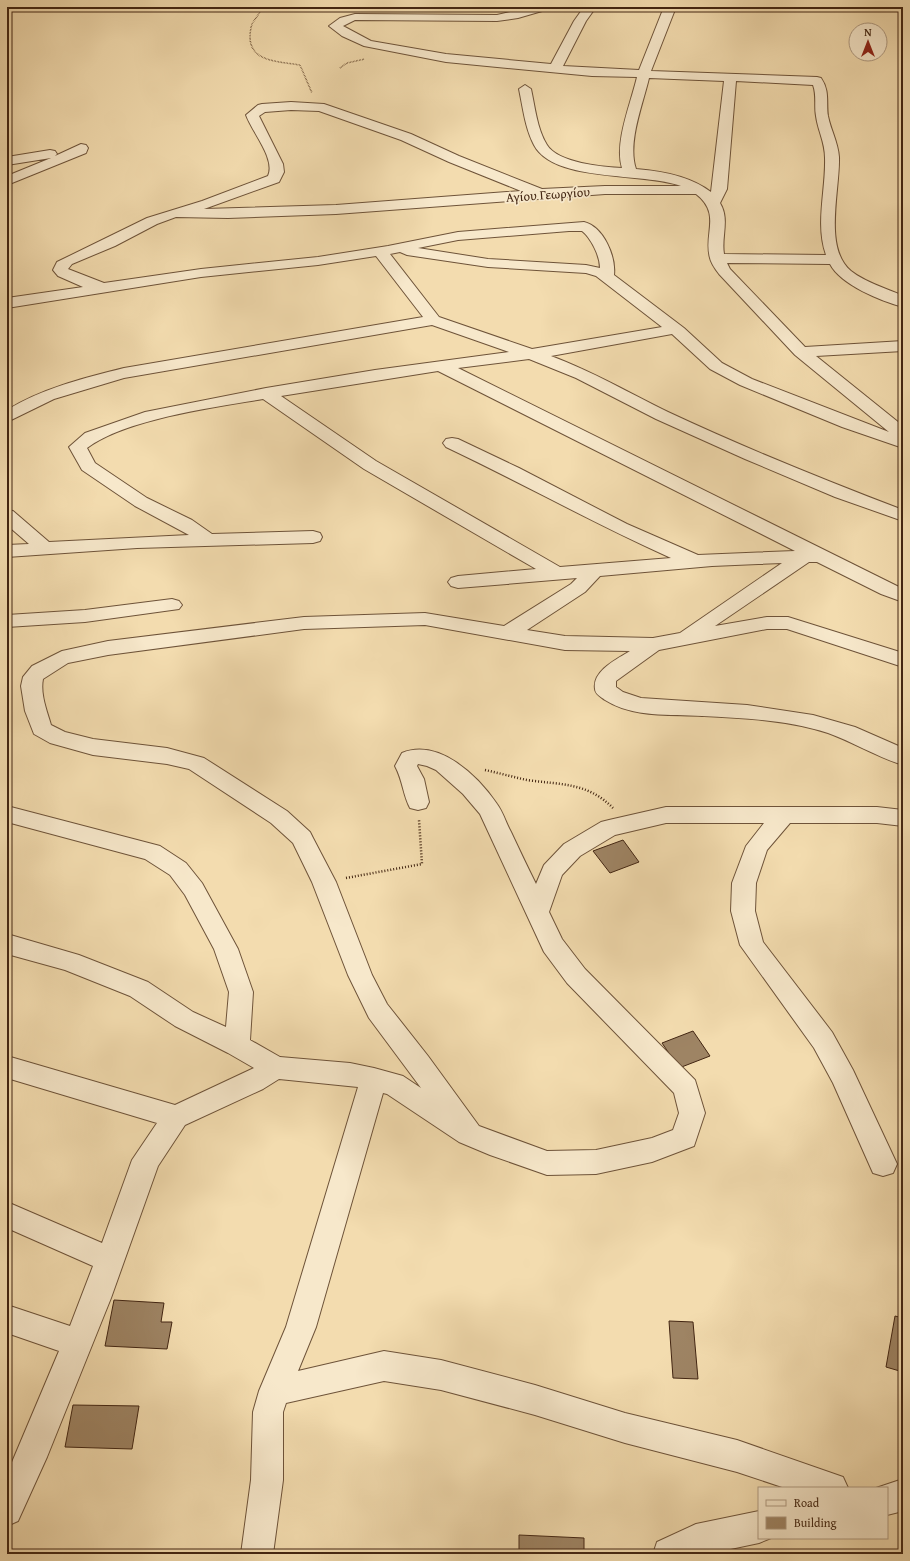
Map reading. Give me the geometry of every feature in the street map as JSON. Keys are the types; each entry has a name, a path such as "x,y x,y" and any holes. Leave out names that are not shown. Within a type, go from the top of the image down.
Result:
{"street":[{"path":"545,7 518,15 497,18 355,17 344,20 335,26 346,34 378,47 446,58 556,67 592,72 817,81 822,88 822,117 831,143 828,229 832,251 839,267 854,280 903,302"},
{"path":"556,67 580,21 590,7"},
{"path":"630,173 626,160 627,143 644,74 670,7"},
{"path":"713,203 720,189 720,174 730,78"},
{"path":"524,89 535,130 546,153 560,160 597,171 657,174 672,178 699,190 713,203 717,210 718,222 715,245 717,258 724,271 801,352 903,435"},
{"path":"107,287 73,278 60,270 62,265 67,261 110,244 152,222 174,213 207,204 274,179 277,176 277,162 270,147 254,123 252,115 262,108 277,106 320,107 399,134 454,160 541,194"},
{"path":"7,161 81,148 51,164 7,181"},
{"name":"Αγίου Γεωργίου","path":"174,213 229,214 297,212 606,190 699,190"},
{"path":"7,303 201,273 318,261 398,248 458,236 583,226 589,228 600,245 607,265 606,277"},
{"path":"398,248 422,254 488,263 586,269 601,273 675,329 716,366 746,382 848,423 903,443"},
{"path":"380,251 433,320"},
{"path":"717,258 836,260"},
{"path":"7,417 38,398 80,384 124,373 433,320 477,337 532,354 597,381 661,414 758,458 825,487 903,516"},
{"path":"207,539 184,524 141,502 88,466 78,447 91,436 145,417 266,393 440,366 532,354 675,329"},
{"path":"801,352 903,346"},
{"path":"440,366 814,556 903,596"},
{"path":"266,393 370,465 556,573"},
{"path":"452,443 513,472 620,528 696,562"},
{"path":"7,515 45,548"},
{"path":"7,551 207,539 313,537"},
{"path":"458,582 696,562 814,556"},
{"path":"680,641 814,556"},
{"path":"506,634 578,588 595,570"},
{"path":"7,621 85,616 172,605"},
{"path":"469,1134 419,1064 378,1011 360,975 324,882 302,838 279,817 196,763 167,756 93,747 58,738 42,730 36,711 31,686 33,677 39,671 62,658 101,650 304,623 425,619 565,643 653,646 767,623 788,623 903,660"},
{"path":"653,646 620,667 606,679 605,690 613,697 630,704 656,707 706,709 813,722 849,731 903,757"},
{"path":"7,944 70,962 139,989 184,1019 237,1045 276,1068 350,1074 394,1084 469,1134 500,1147 547,1163 596,1162 652,1150 684,1138 692,1113 686,1088 576,976 553,945 489,810 471,788 444,765 432,759 415,756 410,758 406,766 413,779 418,802"},
{"path":"7,814 152,852 178,869 194,890 226,949 241,992 237,1045"},
{"path":"785,814 757,846 744,883 743,911 752,945 823,1040 844,1078 883,1164"},
{"path":"537,913 552,871 572,850 609,828 666,815 877,815 903,818"},
{"path":"7,1067 176,1117"},
{"path":"7,1510 31,1457 78,1343 146,1160 176,1117 254,1081 276,1068"},
{"path":"257,1554 267,1480 268,1412 274,1391 301,1327 374,1079"},
{"path":"7,1215 110,1260"},
{"path":"7,1319 78,1343"},
{"path":"274,1391 384,1366 442,1375 535,1400 625,1428 737,1456 829,1487"},
{"path":"888,1499 903,1495"},
{"path":"668,1554 696,1540 758,1527"}],"path":[{"path":"256,7 260,11 258,18 252,24 250,34 254,52 261,58 300,64 307,84 320,107"},
{"path":"451,771 481,769 529,780 563,782 588,788 606,801 625,824"},
{"path":"324,882 422,864 418,802"}],"building":[{"path":"623,840 639,862 610,873 593,851"},
{"path":"693,1031 710,1056 679,1068 662,1043"},
{"path":"114,1300 164,1303 161,1322 172,1322 167,1349 105,1346"},
{"path":"895,1316 903,1318 903,1372 886,1367"},
{"path":"669,1321 693,1322 698,1379 673,1378"},
{"path":"73,1405 139,1406 132,1449 65,1447"},
{"path":"519,1535 584,1538 584,1554 519,1554"}]}
